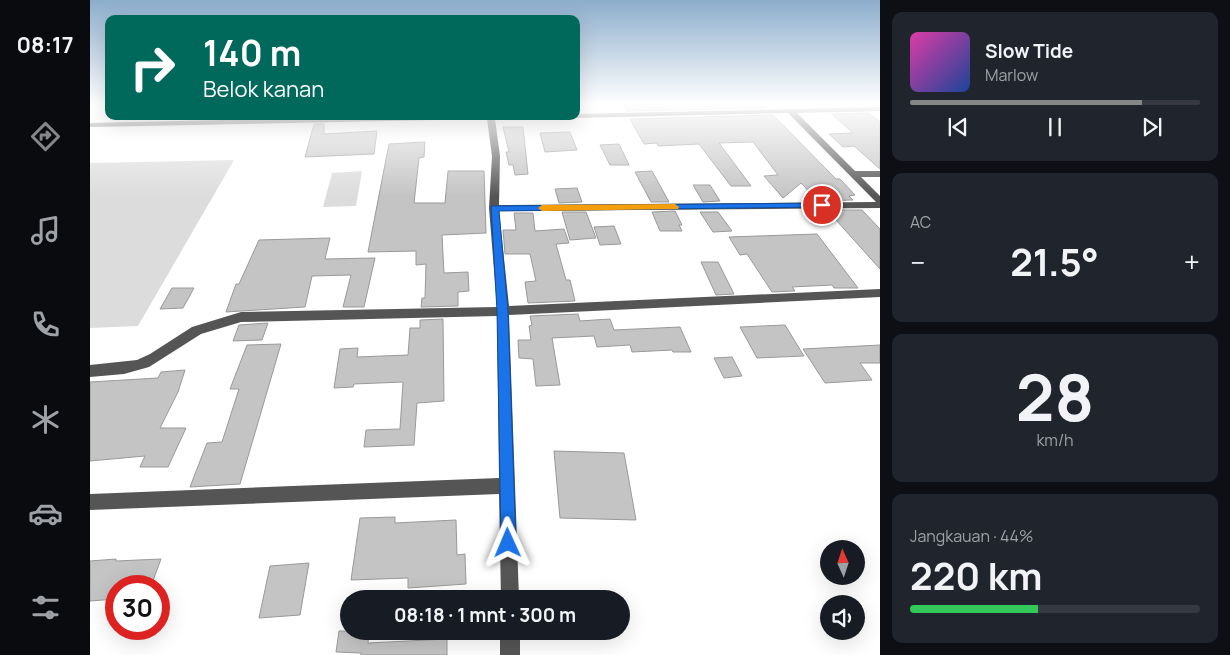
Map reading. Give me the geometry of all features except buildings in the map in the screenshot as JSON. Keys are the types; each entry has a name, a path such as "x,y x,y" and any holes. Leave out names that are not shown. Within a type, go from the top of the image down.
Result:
{"street":[{"path":"493,135 496,156 494,208 502,311 510,590"},
{"path":"815,135 880,203"},
{"path":"854,174 880,174"},
{"path":"494,208 880,203"},
{"path":"90,371 125,368 144,364 156,358 182,338 202,328 241,317 502,311 880,293"},
{"path":"90,502 508,486"},
{"path":"510,640 510,655"}],"shaded area":[{"path":"234,160 138,326 90,328 90,163"},
{"path":"362,171 356,206 323,207 332,173"}],"slow traffic":[{"path":"542,208 675,207"}],"route":[{"path":"508,543 502,311 494,208 822,205"}]}
